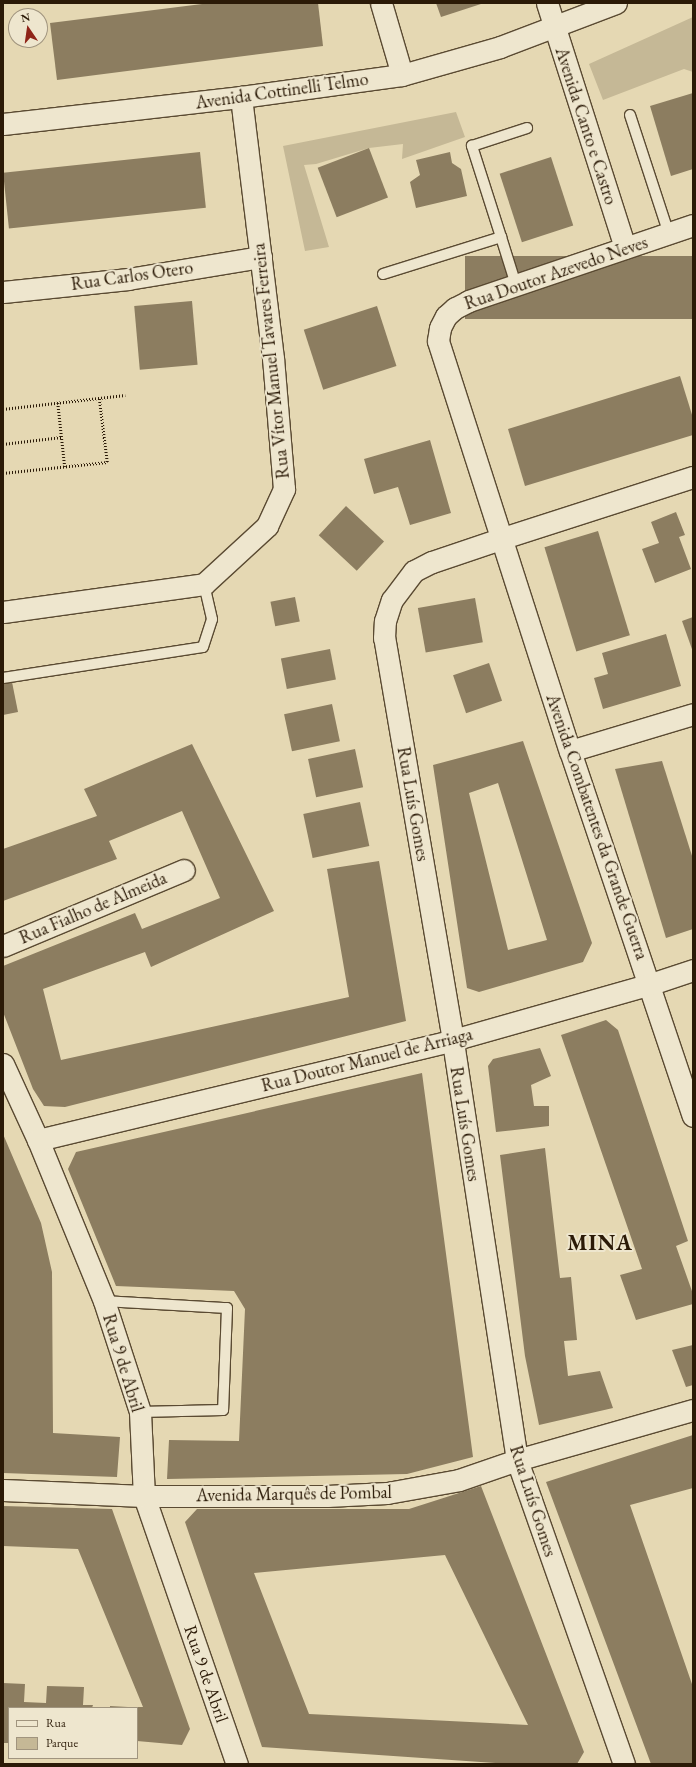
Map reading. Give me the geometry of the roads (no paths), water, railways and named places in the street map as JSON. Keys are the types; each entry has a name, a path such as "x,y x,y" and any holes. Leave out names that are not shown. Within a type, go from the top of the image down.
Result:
{"street":[{"path":"381,3 402,74"},
{"name":"Avenida Canto e Castro","path":"547,3 625,248"},
{"name":"Avenida Cottinelli Telmo","path":"3,124 241,97 402,74 478,54 555,27 616,3"},
{"name":"Rua Vítor Manuel Tavares Ferreira","path":"204,584 266,526 284,489 261,257 241,97"},
{"name":"Rua Doutor Azevedo Neves","path":"503,538 438,341 440,328 455,308 516,285 693,225"},
{"name":"Rua Carlos Otero","path":"3,292 128,279 261,257"},
{"path":"503,538 693,477"},
{"name":"Avenida Combatentes da Grande Guerra","path":"503,538 570,751 651,984 693,1116"},
{"name":"Rua Luís Gomes","path":"503,538 432,562 414,571 392,600 385,621 384,638 453,1040 517,1460 624,1764"},
{"path":"3,612 204,584"},
{"path":"570,751 693,714"},
{"name":"Rua Fialho de Almeida","path":"3,946 184,870"},
{"name":"Rua Doutor Manuel de Arriaga","path":"38,1140 453,1040 651,984 693,970"},
{"name":"Rua 9 de Abril","path":"3,1064 38,1140 104,1301 140,1412 144,1496 237,1764"},
{"name":"Avenida Marquês de Pombal","path":"3,1490 144,1496 327,1496 387,1493 459,1480 517,1460 693,1410"}],"lane":[{"path":"630,115 669,234"},
{"path":"516,285 472,146 528,128"},
{"path":"383,274 501,237"},
{"path":"3,678 203,647 212,619 204,584"},
{"path":"104,1301 226,1308 223,1410 140,1412"}],"district":[{"name":"MINA","path":"600,1243"}]}
